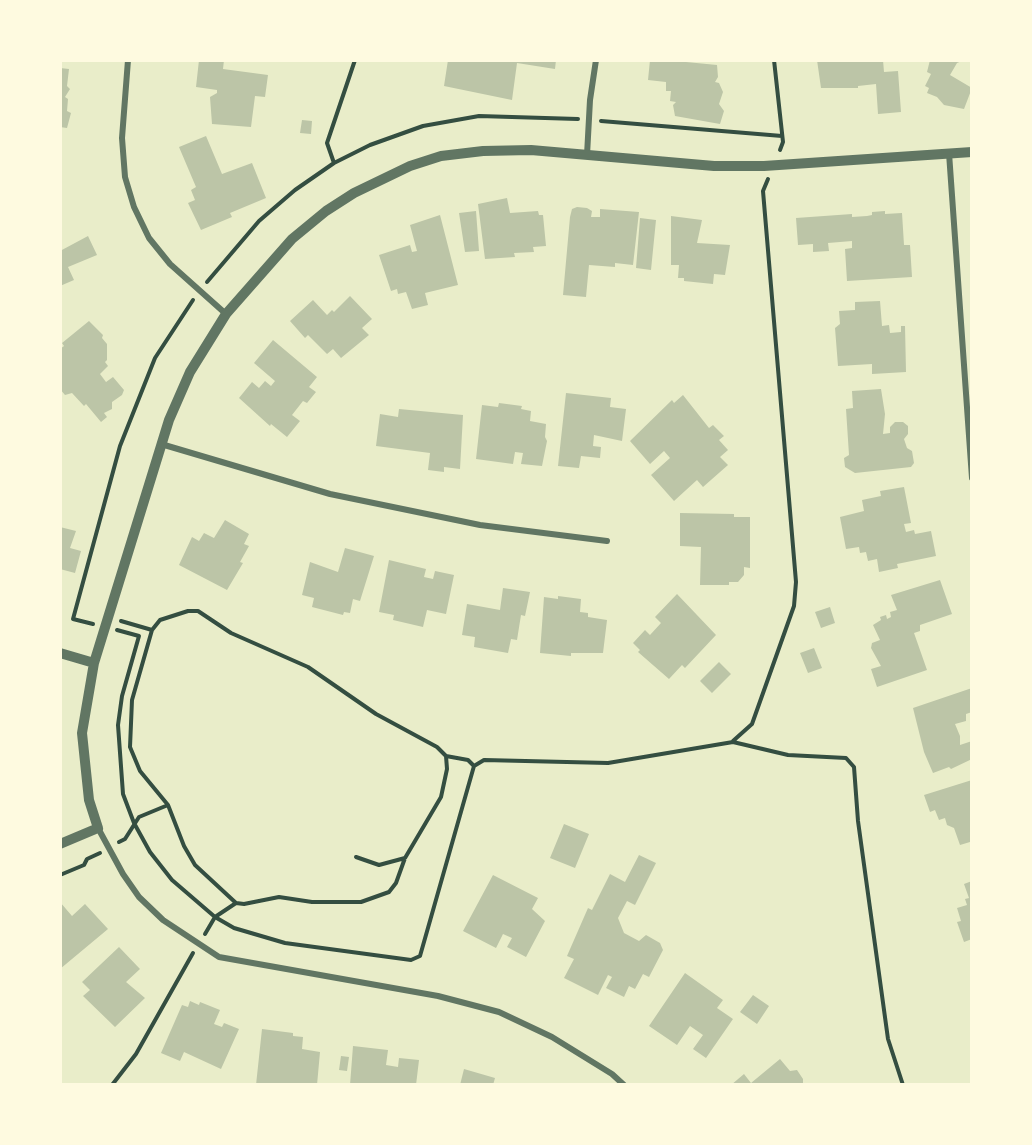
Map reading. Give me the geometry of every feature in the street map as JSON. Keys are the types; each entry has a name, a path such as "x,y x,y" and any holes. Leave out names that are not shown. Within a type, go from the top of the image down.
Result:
{"street":[{"path":"128,60 122,138 125,177 134,207 149,238 170,264 226,314"},
{"path":"587,155 590,100 596,60"},
{"path":"624,1085 612,1074 552,1037 499,1012 438,996 219,957 163,920 140,897 123,874 98,828 89,800 82,733 94,663 169,420 190,372 226,314 292,239 354,193 410,166 441,156 483,151 531,150 714,165 764,166 972,152"},
{"path":"949,153 972,478"},
{"path":"161,444 330,494 480,525 607,541"},
{"path":"60,653 94,663"},
{"path":"60,844 98,828"}],"path":[{"path":"334,163 327,143 355,60"},
{"path":"774,60 783,142"},
{"path":"212,276 258,221 295,190 334,163 370,145 423,126 479,116 572,119"},
{"path":"613,123 782,136"},
{"path":"733,742 752,724 794,606 796,582 763,191"},
{"path":"86,622 72,619 120,446 155,358 186,309"},
{"path":"446,756 447,776 441,797 405,858 396,883 389,892 361,902 312,902 279,897 244,904 236,903 195,865 184,846 168,805 140,771 130,747 132,700 152,630 160,620 198,611 231,633 308,667 376,714 437,747 446,756 468,760 474,766"},
{"path":"108,618 152,630"},
{"path":"131,634 140,636 122,696 118,725 123,794 134,823 150,852 172,880 215,917 234,928 285,943 411,960 420,957 474,766 484,760 608,763 733,742 799,757 846,758 854,767 858,821 888,1039 903,1085"},
{"path":"134,823 139,817 168,805"},
{"path":"356,856 379,865 405,858"},
{"path":"60,875 84,865"},
{"path":"211,924 215,917 236,903"},
{"path":"112,1085 136,1054 187,963"}],"building":[{"path":"199,60 224,60 223,69 268,75 265,97 255,96 251,127 212,124 210,97 217,93 217,90 196,87"},
{"path":"448,60 556,60 555,69 517,63 512,100 444,86"},
{"path":"650,60 687,60 686,62 717,65 718,77 715,82 719,83 723,92 719,104 724,111 720,124 675,116 673,105 676,102 670,101 671,91 666,91 666,82 648,80"},
{"path":"817,60 883,60 884,72 898,71 901,112 878,114 876,84 858,86 858,88 821,88"},
{"path":"930,60 964,60 957,63 950,75 972,88 964,109 944,105 937,97 927,93 929,88 925,86 931,74 927,72"},
{"path":"60,68 69,69 67,86 70,89 65,97 68,99 67,111 71,113 67,128 60,127"},
{"path":"302,120 312,121 311,134 300,133"},
{"path":"206,136 222,174 252,163 266,198 230,213 232,217 201,230 188,203 195,200 191,190 196,187 179,147"},
{"path":"507,198 510,213 538,211 539,215 543,215 546,246 533,247 534,252 514,253 515,257 485,259 478,204"},
{"path":"577,207 592,211 591,217 600,217 600,209 639,212 633,265 615,263 615,267 589,265 586,297 563,295 570,217 572,209"},
{"path":"476,211 479,251 465,252 459,213"},
{"path":"885,211 885,214 902,213 904,245 910,245 912,277 847,281 845,249 852,248 852,241 828,243 829,251 813,252 813,244 798,245 796,218 852,214 852,217 867,216 872,215 872,212"},
{"path":"440,215 458,285 425,293 428,305 412,309 406,292 398,294 397,289 391,291 379,255 410,245 412,252 417,251 410,225"},
{"path":"671,216 702,220 697,243 730,245 725,275 714,274 713,284 684,281 684,278 678,278 679,265 671,265"},
{"path":"640,218 656,220 651,270 636,268"},
{"path":"88,236 97,255 68,267 74,280 60,286 60,251"},
{"path":"350,296 372,319 362,328 369,335 341,358 333,349 327,354 308,335 305,338 290,321 313,300 327,315 332,310 334,312"},
{"path":"880,301 882,326 889,325 890,333 901,332 901,326 905,326 906,372 872,374 872,364 838,366 835,328 840,324 839,311 855,310 855,302"},
{"path":"89,321 103,335 102,338 107,344 105,362 108,366 100,374 106,382 113,377 124,390 122,395 112,402 112,409 104,413 107,417 101,422 86,404 84,406 72,393 65,395 60,389 62,377 60,349 64,346 62,343"},
{"path":"273,340 317,377 309,387 316,392 307,403 303,401 292,415 300,421 287,437 271,424 270,426 239,398 252,382 259,388 265,381 271,386 275,381 254,363"},
{"path":"881,389 885,414 883,434 890,433 890,427 895,422 903,422 908,426 908,434 904,439 907,448 912,451 914,463 911,467 855,473 845,467 844,458 849,455 846,409 853,408 852,391"},
{"path":"566,393 611,398 610,407 626,409 622,441 594,435 593,446 601,447 600,458 581,456 579,468 558,466"},
{"path":"683,395 709,428 713,425 724,436 719,440 728,450 720,457 728,465 703,487 697,480 674,501 651,475 670,458 664,451 650,464 630,441 672,400 674,403"},
{"path":"499,403 522,406 521,409 531,411 530,421 546,424 547,441 542,466 521,464 523,453 515,452 513,464 476,459 482,405 498,407"},
{"path":"399,409 463,415 460,469 444,467 444,472 428,470 430,453 376,446 380,414 398,417"},
{"path":"904,487 911,523 904,524 906,532 914,530 915,534 931,531 936,556 897,564 898,568 879,572 877,559 868,561 866,552 860,553 859,547 846,549 840,517 864,511 862,500 881,496 880,491"},
{"path":"680,513 734,514 734,517 750,517 750,568 744,567 744,575 738,582 729,582 729,585 700,585 701,547 680,546"},
{"path":"225,520 249,534 244,544 249,546 240,562 243,563 227,590 179,565 192,537 199,541 204,533 214,538"},
{"path":"60,527 76,531 70,548 81,551 75,573 60,569"},
{"path":"345,548 374,556 360,601 353,599 350,613 344,612 343,615 312,607 314,598 302,595 310,562 338,572"},
{"path":"389,560 426,569 424,577 433,579 435,571 454,575 446,614 427,610 423,627 393,620 394,615 379,612"},
{"path":"940,580 952,614 920,625 920,631 914,633 927,670 877,687 871,669 881,666 871,648 872,643 880,640 873,625 881,620 880,617 886,615 887,619 891,617 890,612 897,610 891,595"},
{"path":"503,588 530,592 525,616 521,615 517,640 511,639 508,653 474,647 475,637 462,635 467,604 500,610"},
{"path":"677,594 716,635 685,668 682,665 669,679 638,652 640,650 633,643 645,630 650,635 661,623 655,617"},
{"path":"558,596 581,599 580,612 588,613 588,617 607,620 603,653 571,653 571,656 540,653 544,597 558,599"},
{"path":"830,607 835,623 821,628 815,612"},
{"path":"814,648 822,668 808,673 800,653"},
{"path":"719,662 731,674 712,693 700,681"},
{"path":"972,688 972,712 966,714 966,721 955,724 960,736 960,745 972,741 972,759 951,769 949,767 933,773 924,752 913,708"},
{"path":"972,780 972,846 970,842 960,845 954,828 947,825 945,818 939,820 935,810 930,812 924,795"},
{"path":"564,824 589,834 575,868 550,858"},
{"path":"639,855 656,863 635,905 627,901 618,918 624,933 639,941 646,935 660,943 663,950 649,977 643,974 635,989 629,986 624,997 606,988 612,977 608,975 598,995 564,978 574,959 567,956 588,908 592,910 610,874 625,882"},
{"path":"493,875 538,898 532,909 545,921 526,957 507,947 512,938 503,934 496,948 463,931"},
{"path":"972,881 972,939 964,942 957,922 961,921 957,908 967,905 965,899 969,898 964,884"},
{"path":"60,902 72,916 85,904 108,929 60,969"},
{"path":"119,947 140,969 126,982 145,998 115,1027 83,996 90,990 82,982"},
{"path":"685,973 723,1000 717,1008 733,1019 706,1058 693,1049 703,1035 690,1026 677,1045 649,1026"},
{"path":"753,995 769,1006 757,1024 740,1012"},
{"path":"190,1001 199,1005 200,1002 220,1010 214,1024 222,1027 224,1023 239,1029 221,1069 184,1052 180,1061 161,1053 182,1005 188,1007"},
{"path":"262,1029 293,1033 293,1036 303,1037 302,1049 320,1052 317,1085 256,1085"},
{"path":"353,1046 388,1050 386,1065 398,1067 399,1058 419,1060 416,1085 350,1085"},
{"path":"341,1056 349,1057 347,1071 339,1070"},
{"path":"780,1059 790,1071 797,1070 803,1079 803,1084 731,1085 744,1074 751,1083"},
{"path":"464,1069 495,1078 493,1085 460,1085"}]}
